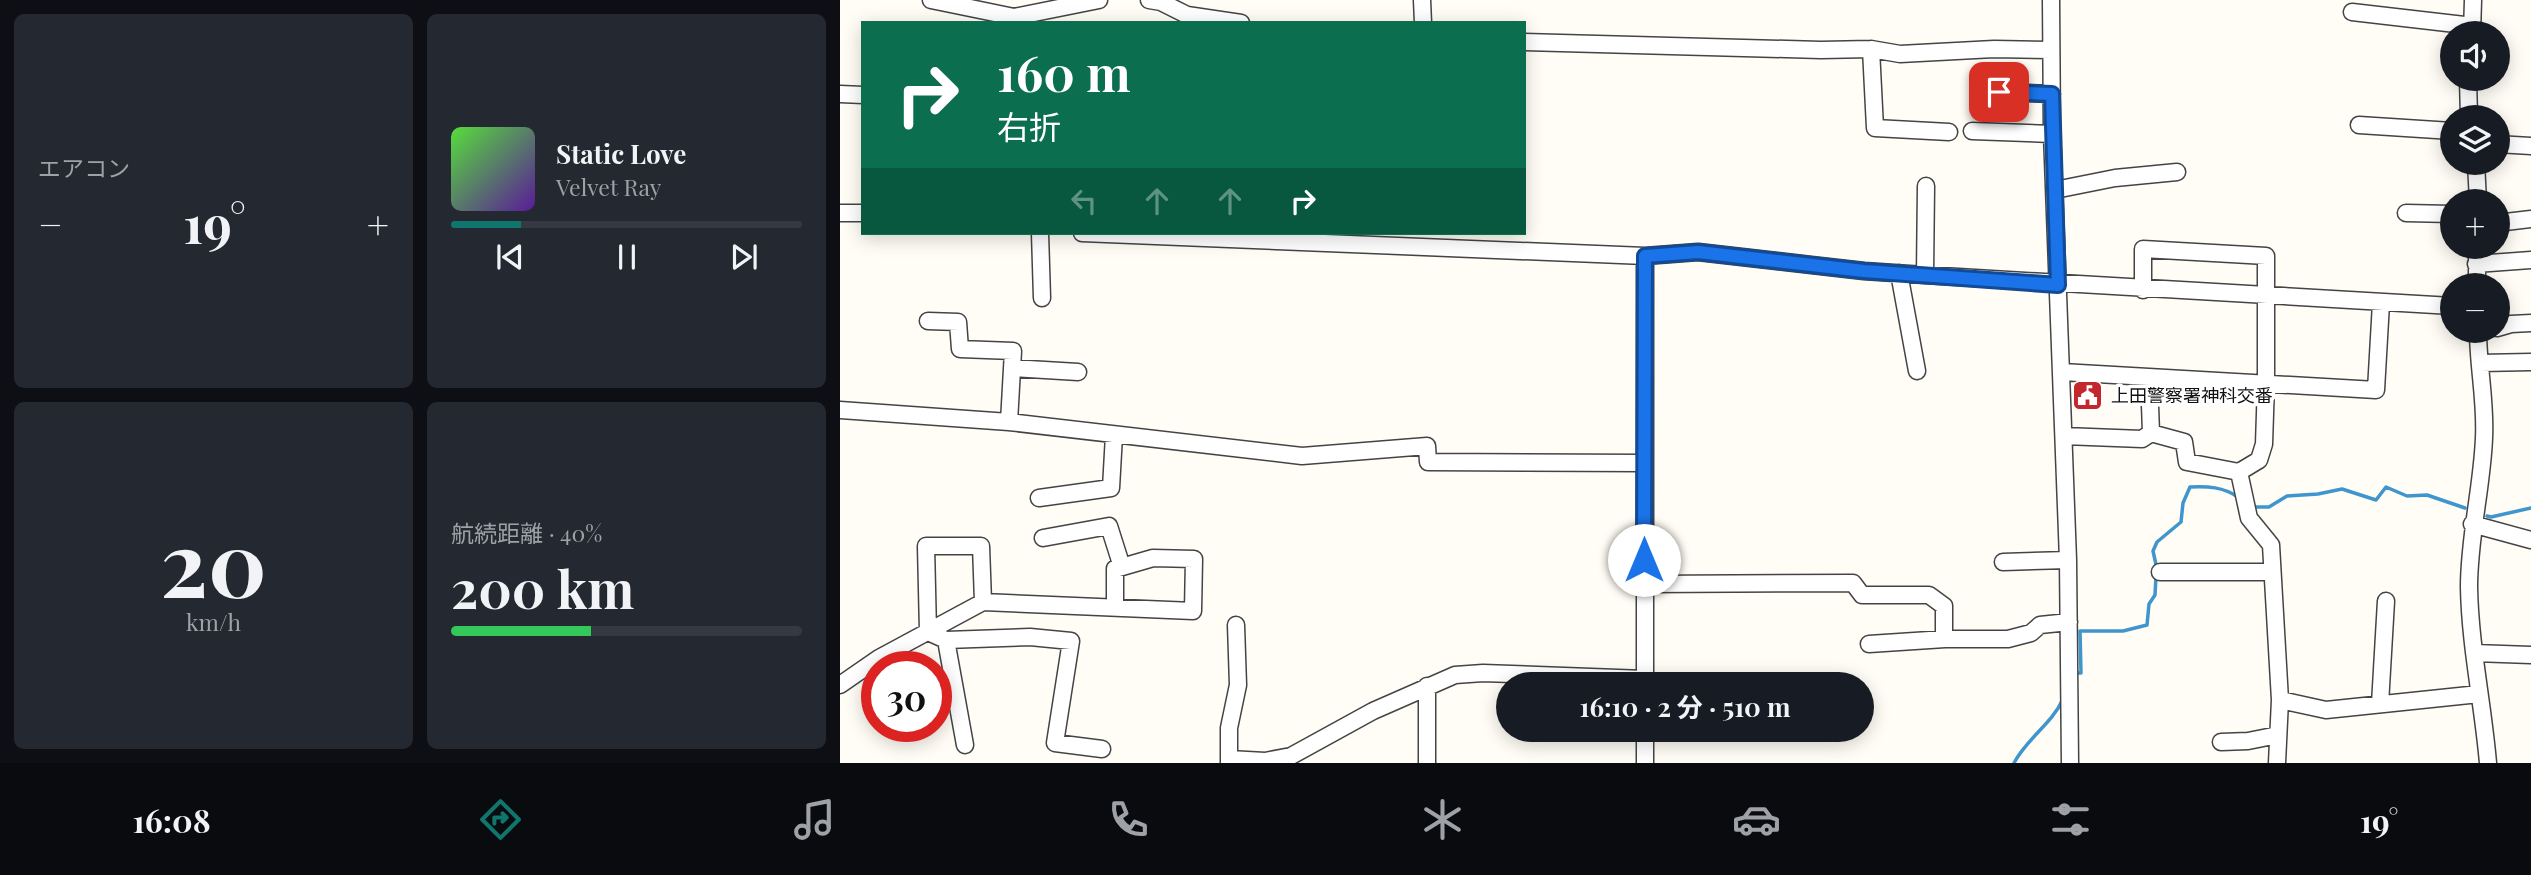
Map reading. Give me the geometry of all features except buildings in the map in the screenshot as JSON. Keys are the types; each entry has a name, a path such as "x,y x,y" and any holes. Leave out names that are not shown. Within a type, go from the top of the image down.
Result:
{"street":[{"path":"931,0 1014,17 1099,0"},
{"path":"1149,0 1161,2 1187,15 1228,21"},
{"path":"1423,0 1423,21"},
{"path":"2051,0 2052,134 2068,560 2070,763"},
{"path":"2472,21 2473,0"},
{"path":"2352,12 2440,24"},
{"path":"1526,42 1807,50 1871,49 1900,54 1994,49 2051,50"},
{"path":"1871,49 1875,128 1949,132"},
{"path":"1999,92 2052,94"},
{"path":"840,94 861,95"},
{"path":"2359,125 2440,130"},
{"path":"1972,131 2052,134"},
{"path":"2510,145 2531,146"},
{"path":"2055,190 2116,178 2177,172"},
{"path":"1924,275 1926,186"},
{"path":"840,213 861,213"},
{"path":"2406,213 2440,214"},
{"path":"2510,221 2531,219"},
{"path":"1040,235 1042,298"},
{"path":"1140,235 1645,256 1698,252 1899,273 2058,285 2440,305"},
{"path":"2064,436 2142,439 2151,433 2184,442 2186,462 2239,472 2259,460 2264,444 2266,256 2143,249 2143,290"},
{"path":"1645,256 1645,672"},
{"path":"2476,259 2476,273"},
{"path":"2476,264 2531,260"},
{"path":"1899,273 1917,370"},
{"path":"2062,372 2376,390 2381,303"},
{"path":"928,321 958,322 960,349 1013,351 1009,422"},
{"path":"2510,324 2531,323"},
{"path":"2481,343 2484,434 2482,473 2472,524 2469,578 2474,653 2488,763"},
{"path":"2480,363 2531,362"},
{"path":"1012,368 1078,372"},
{"path":"2149,377 2151,433"},
{"path":"840,411 1009,422 1303,456 1427,446 1428,462 1644,463"},
{"path":"1040,498 1111,488 1114,435"},
{"path":"2239,472 2249,518 2271,545 2280,700 2277,763"},
{"path":"2472,524 2531,540"},
{"path":"1043,538 1110,526 1122,567"},
{"path":"928,632 926,547 981,546 983,602"},
{"path":"898,651 983,602 1115,608 1193,611 1194,559 1153,558 1115,569 1115,608"},
{"path":"2003,562 2068,560"},
{"path":"2160,572 2271,572"},
{"path":"1644,584 1853,583 1862,595 1929,595 1944,606 1945,639"},
{"path":"2380,704 2386,601"},
{"path":"1869,644 1945,639 2008,639 2031,633 2040,625 2069,622"},
{"path":"1236,625 1238,685 1229,728 1229,761 1301,757 1373,711 1427,686 1455,675 1496,674"},
{"path":"928,632 946,640 1030,637 1071,641 1055,743 1102,750"},
{"path":"946,640 965,745"},
{"path":"2474,653 2531,656"},
{"path":"840,685 861,673"},
{"path":"1427,686 1427,763"},
{"path":"2280,700 2326,710 2479,694"},
{"path":"2221,742 2248,741 2278,735"},
{"path":"1645,742 1645,763"}],"waterway":[{"path":"2157,569 2153,551 2157,542 2181,522 2183,503 2190,487 2215,488 2238,497"},
{"path":"2253,507 2269,507 2287,496 2342,489 2376,500 2386,487 2407,496 2427,495 2465,508"},
{"path":"2487,516 2531,508"},
{"path":"2074,673 2081,673 2080,631 2123,631 2147,625 2149,604 2155,595 2156,576"},
{"path":"2014,763 2053,716 2063,699"}],"place":[{"name":"上田警察署神科交番","path":"2088,395"}],"route":[{"path":"1644,560 1645,256 1698,252 1864,271 2058,285 2052,94 1999,92"}]}
